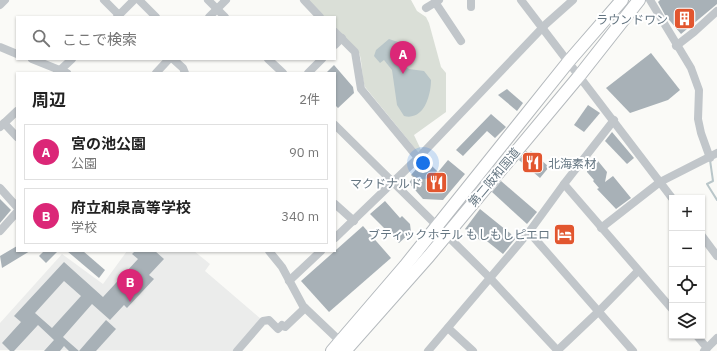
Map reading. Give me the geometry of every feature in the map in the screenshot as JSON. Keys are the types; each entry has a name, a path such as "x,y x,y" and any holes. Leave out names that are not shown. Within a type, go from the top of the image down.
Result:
{"highway":[{"name":"第二阪和国道","path":"391,291 437,225 622,0"},
{"name":"第二阪和国道","path":"391,291 446,234 580,75 639,0"},
{"path":"324,351 345,347 375,294 391,291 390,308 345,347 332,351"}],"street":[{"path":"0,5 5,0"},
{"path":"104,0 118,16 134,0"},
{"path":"139,0 155,16"},
{"path":"208,0 224,16"},
{"path":"210,16 226,0"},
{"path":"304,0 319,16"},
{"path":"521,0 580,75 670,195"},
{"path":"336,237 418,158 573,0"},
{"path":"601,228 660,182 713,156 701,133 698,119 699,90 691,68 676,46 650,0"},
{"path":"426,8 437,1 461,40"},
{"path":"676,46 717,11"},
{"path":"336,33 355,52 361,89 418,158"},
{"path":"336,45 342,38"},
{"path":"0,47 16,54"},
{"path":"34,60 62,72 71,60"},
{"path":"157,72 168,60"},
{"path":"174,60 183,68 185,72"},
{"path":"269,60 281,72"},
{"path":"309,72 321,60"},
{"path":"16,112 2,125 16,136"},
{"path":"428,351 489,277 529,232 614,120"},
{"path":"336,125 489,277 557,351 638,271"},
{"path":"564,184 669,306"},
{"path":"0,188 16,206"},
{"path":"336,205 354,221"},
{"path":"0,231 16,213"},
{"path":"529,232 633,351"},
{"path":"705,240 717,256"},
{"path":"271,252 282,267 305,308 345,347"},
{"path":"289,281 320,252"},
{"path":"237,351 263,320 269,320 278,329 282,325 285,327 305,308"},
{"path":"448,328 473,351"},
{"path":"698,339 706,349 717,338"}],"shaded area":[{"path":"308,0 411,0 417,11 426,17 441,67 446,73 446,112 414,135 421,150 418,152 365,87 360,54 358,50 336,29 336,16 323,16"},
{"path":"389,39 398,42 404,66 409,69 424,71 431,80 430,93 425,106 417,115 411,117 404,116 397,105 392,70 384,60 380,63 374,56 376,50"},
{"path":"126,252 195,252 210,264 205,271 261,319 233,351 0,350 0,323 62,254 103,284"}],"building":[{"name":"ラウンドワン","path":"660,0 717,0 717,4 681,34 665,15 658,2"},
{"path":"651,53 680,90 668,100 630,113 606,88"},
{"path":"334,65 353,87 354,93 338,108 336,106 336,72 327,72"},
{"path":"507,89 523,103 517,111 498,95"},
{"path":"588,105 600,113 584,132 574,125"},
{"path":"491,114 506,127 495,138 487,131 463,156 456,150"},
{"path":"612,132 634,158 627,164 605,141"},
{"name":"北海素材","path":"526,151 529,153 531,151 549,167 540,178 519,160"},
{"name":"マクドナルド","path":"425,159 438,172 448,160 465,174 443,200 423,199 409,183 413,177 411,175"},
{"path":"598,161 607,172 605,182 613,176 631,198 616,209 597,189 599,188 587,172 587,168"},
{"path":"501,181 537,212 527,224 492,192"},
{"path":"0,199 11,210 0,223"},
{"path":"385,201 400,218 402,216 410,224 411,232 399,243 370,214"},
{"path":"480,209 516,238 503,254 483,238 481,241 465,229"},
{"path":"363,226 391,258 329,312 301,281 334,252 336,252 336,250"},
{"path":"16,247 16,252 28,252 2,268 0,256"},
{"path":"43,252 57,252 46,263 39,256"},
{"path":"68,252 84,252 105,270 99,278"},
{"path":"134,252 156,252 164,259 149,275 154,279 127,308 124,305 110,320 92,304 63,337 79,351 69,351 64,346 60,351 44,351 54,340 38,325 14,351 10,351 2,343 21,322 14,316 64,262 103,297 138,259 132,254","holes":["64,281 81,296 52,328 35,313"]},
{"path":"106,320 116,329 96,351 79,351"}],"waterway":[{"path":"710,160 713,181 707,184 717,200"}],"place":[{"name":"ラウンドワン","path":"684,19"},
{"name":"宮の池公園","path":"403,74"},
{"name":"北海素材","path":"533,163"},
{"name":"マクドナルド","path":"437,183"},
{"name":"ブティックホテル もしもしピエロ","path":"565,234"},
{"name":"府立和泉高等学校","path":"130,302"}]}
